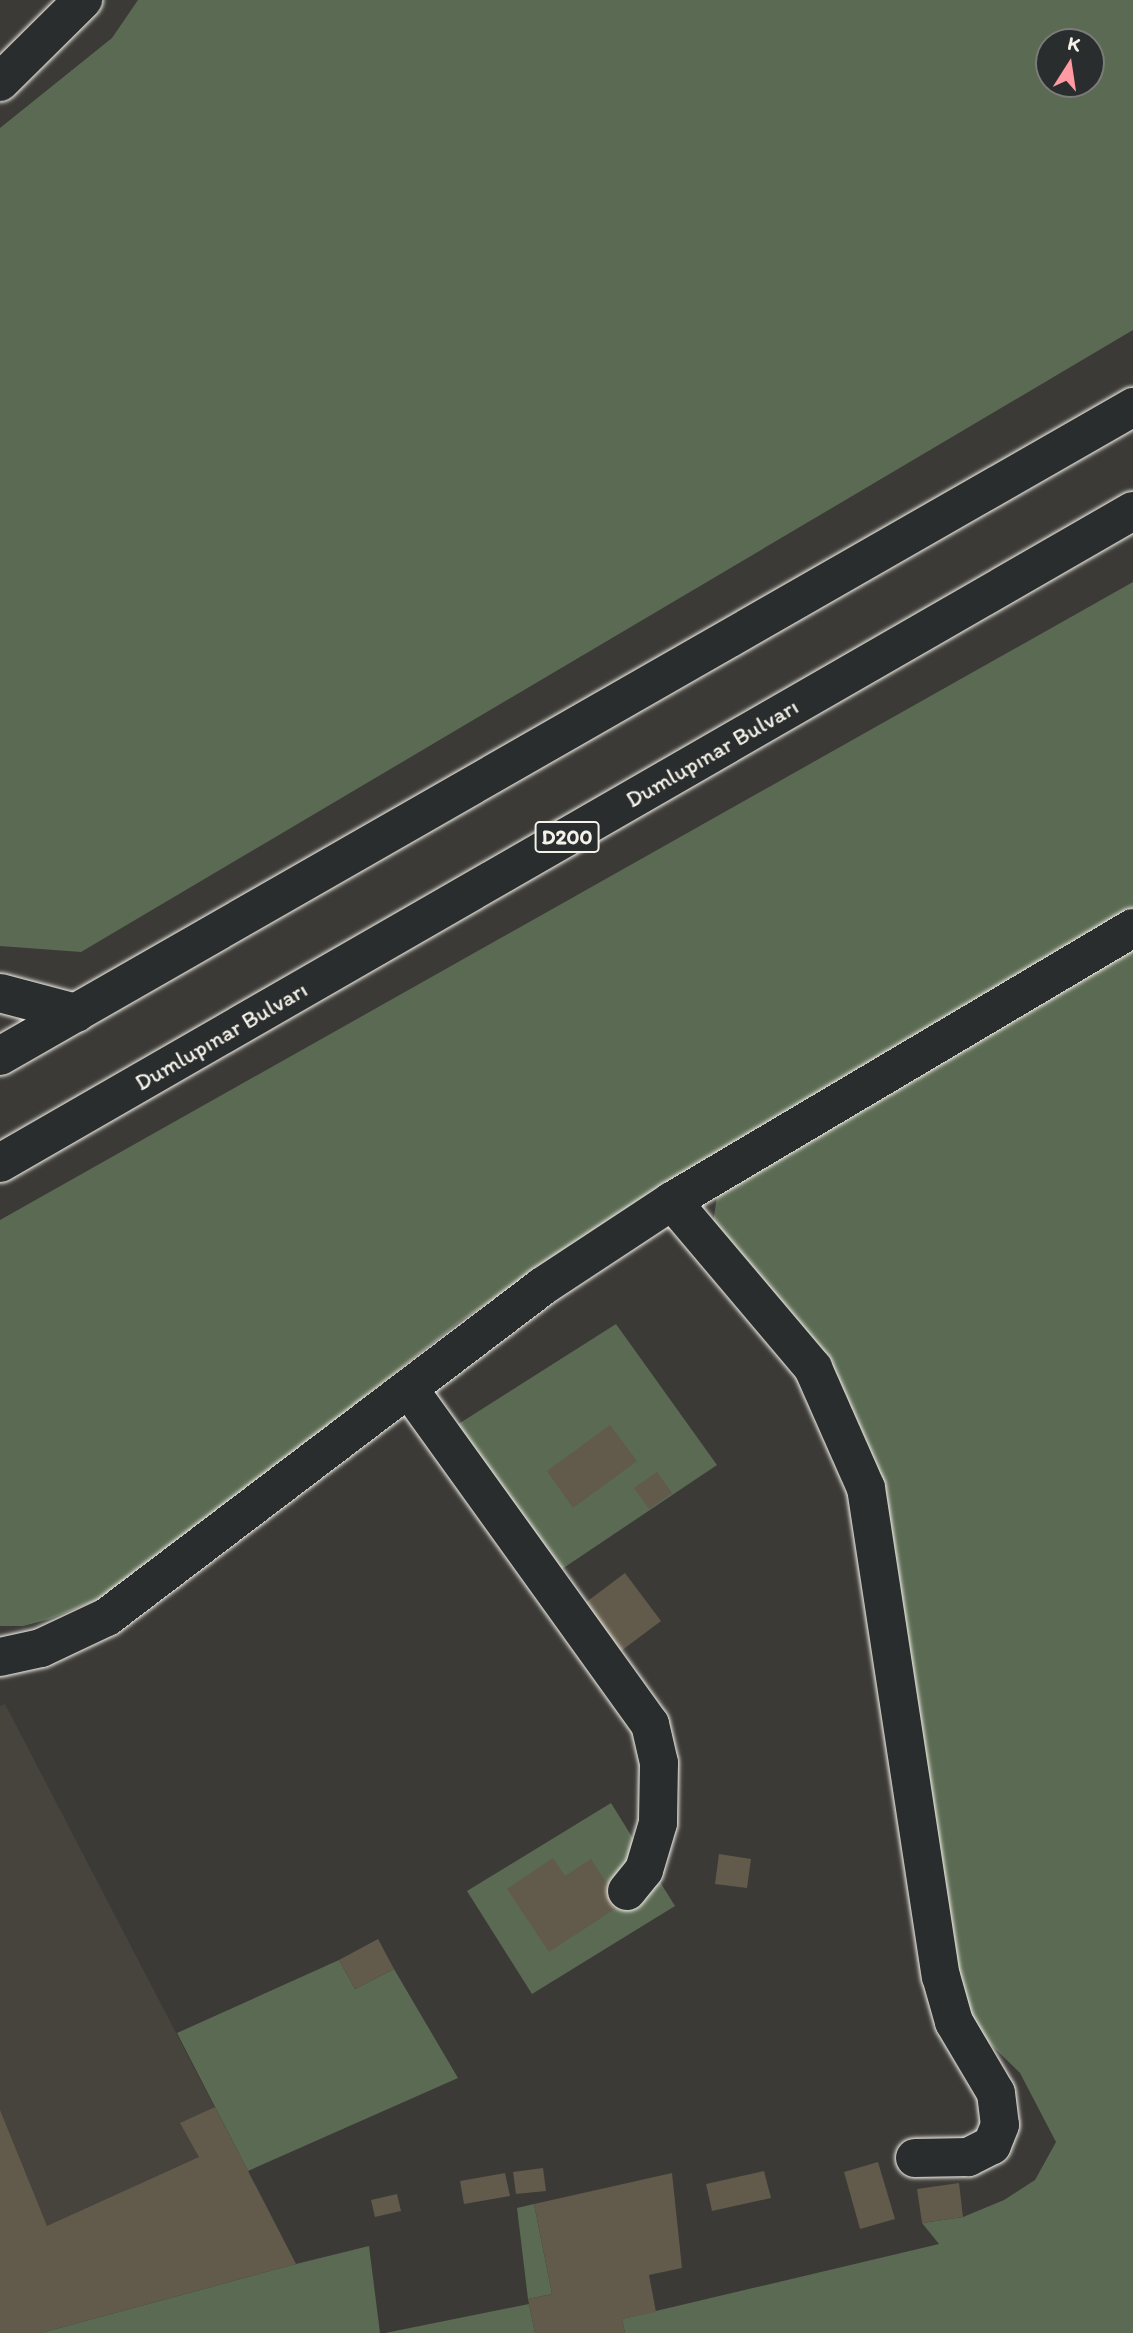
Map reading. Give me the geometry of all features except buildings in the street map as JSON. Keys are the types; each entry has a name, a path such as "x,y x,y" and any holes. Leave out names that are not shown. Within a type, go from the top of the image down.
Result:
{"main road":[{"path":"0,82 28,60 83,0"},
{"path":"0,1056 1133,407"},
{"name":"Dumlupınar Bulvarı","path":"0,1164 1133,511"},
{"path":"0,1657 41,1648 107,1618 543,1286 672,1201 1133,928"},
{"path":"0,993 76,1013"},
{"path":"672,1201 813,1368 866,1488 941,1976 954,2022 996,2093 1000,2125 992,2145 968,2157 915,2158"},
{"path":"409,1389 650,1724 659,1763 658,1823 644,1870 627,1891"}],"shaded area":[{"path":"5,1704 296,2264 41,2333 0,2333 0,1706"}],"green space":[{"path":"138,0 1133,0 1133,330 81,952 0,946 0,128 112,38"},
{"path":"1133,582 1133,918 590,1237 462,1320 117,1592 50,1619 23,1626 0,1626 0,1220"},
{"path":"1133,947 1133,2333 625,2333 622,2319 939,2244 922,2223 963,2217 1004,2200 1035,2180 1056,2142 1020,2073 974,2028 953,1976 876,1483 712,1230 717,1196"},
{"path":"616,1324 717,1465 556,1573 449,1430"},
{"path":"611,1803 675,1906 532,1994 467,1891"},
{"path":"339,1960 355,1989 394,1969 458,2078 248,2171 177,2033"},
{"path":"534,2204 552,2294 528,2299 517,2208"},
{"path":"369,2246 380,2333 41,2333 296,2264"},
{"path":"529,2304 535,2333 385,2333"}]}
